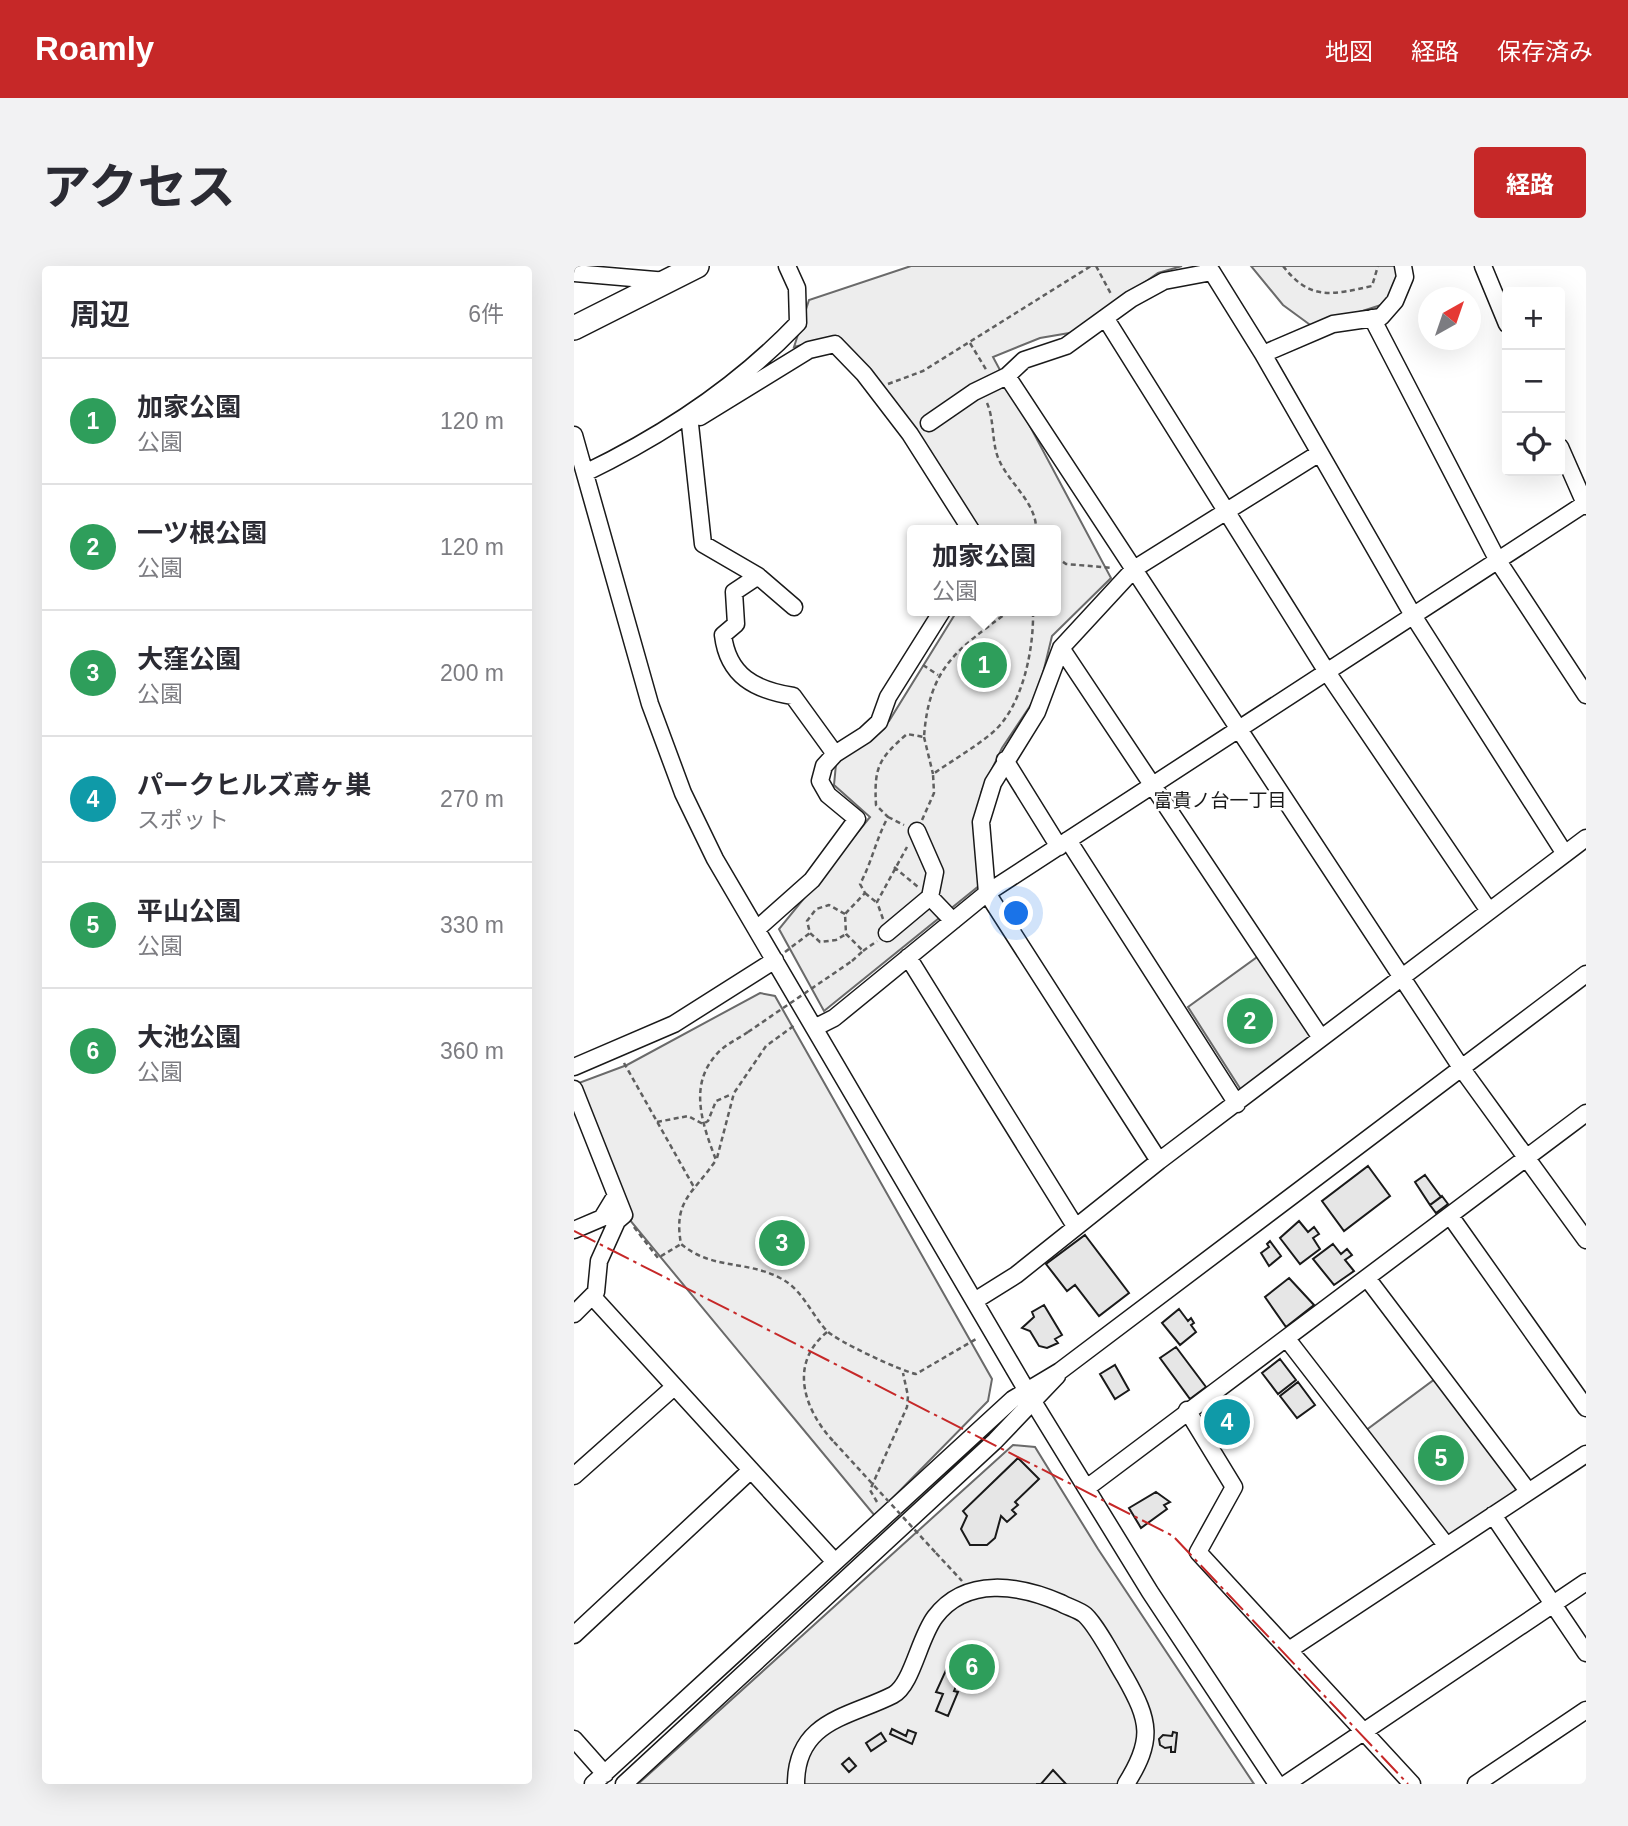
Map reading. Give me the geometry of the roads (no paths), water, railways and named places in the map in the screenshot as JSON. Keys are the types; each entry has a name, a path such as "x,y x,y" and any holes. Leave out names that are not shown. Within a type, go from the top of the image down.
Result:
{"highway":[{"path":"574,328 697,266"}],"street":[{"path":"584,466 647,443 768,355 798,323 797,288 787,266"},
{"path":"1263,354 1333,324 1381,317 1395,302 1405,277 1403,266"},
{"path":"1483,266 1502,312"},
{"path":"929,423 1000,379 1024,360 1066,346 1164,281 1212,272 1263,354 1414,617 1565,854"},
{"path":"574,273 669,281"},
{"path":"1112,314 1225,512 1327,672 1489,911"},
{"path":"1372,318 1498,561 1586,695"},
{"path":"689,415 700,417 809,350 835,344 910,434 968,525"},
{"path":"1000,379 1132,572 1462,1069 1586,1240"},
{"path":"689,415 703,544 758,576 794,607"},
{"path":"574,435 650,704 683,793 715,859 1030,1396 1150,1592 1277,1784"},
{"path":"1159,1161 987,893 981,822 993,783 1037,712 1061,648 1132,572 1318,454"},
{"path":"814,1028 834,1018 987,893 1586,504 1565,458"},
{"path":"758,576 734,592 736,624 723,635 725,653 735,670 764,691 793,696 835,754"},
{"path":"757,929 812,880 858,820 828,795 820,781 824,766 835,754 865,735 878,722 888,697 939,616"},
{"path":"1061,648 1321,1038"},
{"path":"1005,760 1064,843 1237,1104"},
{"path":"887,933 930,897 935,872 917,831"},
{"path":"976,1300 1016,1275 1159,1161 1586,838"},
{"path":"930,897 953,920"},
{"path":"908,957 1075,1226"},
{"path":"574,1067 674,1024 775,960"},
{"path":"574,1740 599,1779 835,1562 1060,1371 1586,974"},
{"path":"574,1089 623,1216 617,1221 599,1261 596,1292 574,1314"},
{"path":"1088,1487 1187,1410 1451,1217 1586,1113"},
{"path":"574,1230 602,1219 615,1195"},
{"path":"1451,1217 1586,1408"},
{"path":"1367,1278 1528,1492"},
{"path":"593,1297 835,1562"},
{"path":"1287,1339 1446,1545"},
{"path":"574,1476 674,1387"},
{"path":"624,1784 1030,1396"},
{"path":"1187,1410 1234,1487 1198,1552 1412,1784"},
{"path":"1289,1650 1586,1454"},
{"path":"574,1635 751,1470"},
{"path":"1493,1515 1586,1653"},
{"path":"1286,1784 1586,1582"},
{"path":"796,1784 796,1774 807,1746 824,1724 896,1694 909,1678 920,1642 937,1615 970,1590 1007,1587 1037,1593 1084,1614 1142,1706 1147,1731 1144,1752 1126,1784"},
{"path":"1476,1784 1586,1710"}],"place":[{"name":"加家公園","path":"984,665"},
{"name":"一ツ根公園","path":"1250,1021"},
{"name":"大窪公園","path":"782,1243"},
{"name":"パークヒルズ鳶ヶ巣","path":"1227,1422"},
{"name":"平山公園","path":"1441,1458"},
{"name":"大池公園","path":"972,1667"}],"district":[{"name":"富貴ノ台一丁目","path":"1220,800"}]}
